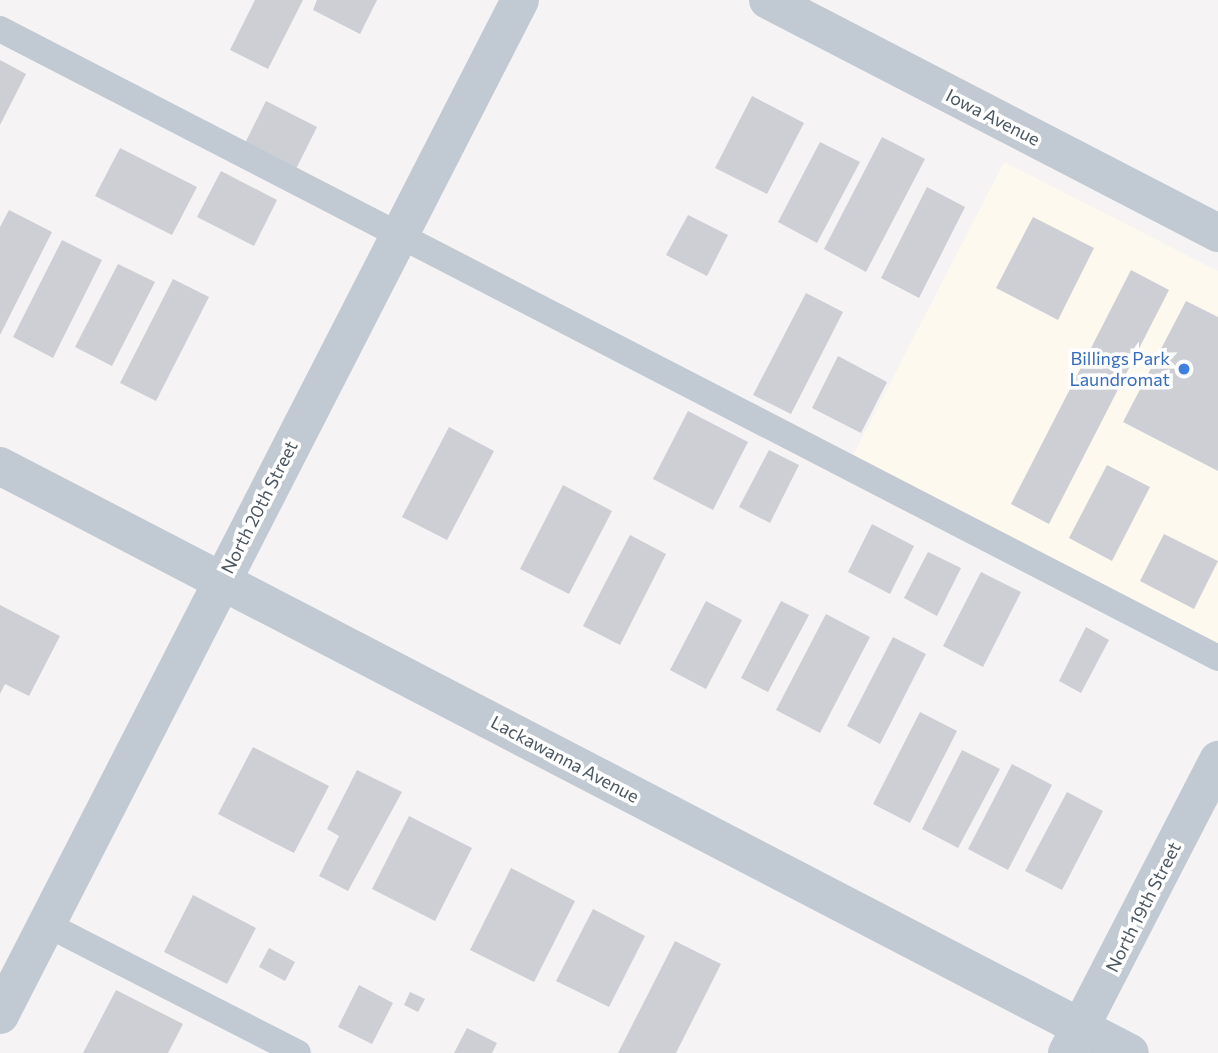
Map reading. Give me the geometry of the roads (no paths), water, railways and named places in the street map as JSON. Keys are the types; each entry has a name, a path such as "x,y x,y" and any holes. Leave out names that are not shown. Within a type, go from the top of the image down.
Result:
{"street":[{"name":"North 20th Street","path":"0,1015 520,0"},
{"name":"Iowa Avenue","path":"768,0 1218,233"},
{"name":"Lackawanna Avenue","path":"0,466 222,580 1074,1040 1130,1053"},
{"name":"North 19th Street","path":"1074,1040 1218,760"}],"lane":[{"path":"0,29 1218,658"},
{"path":"46,925 298,1053"}],"place":[{"name":"Billings Park Laundromat","path":"1184,369"}]}
